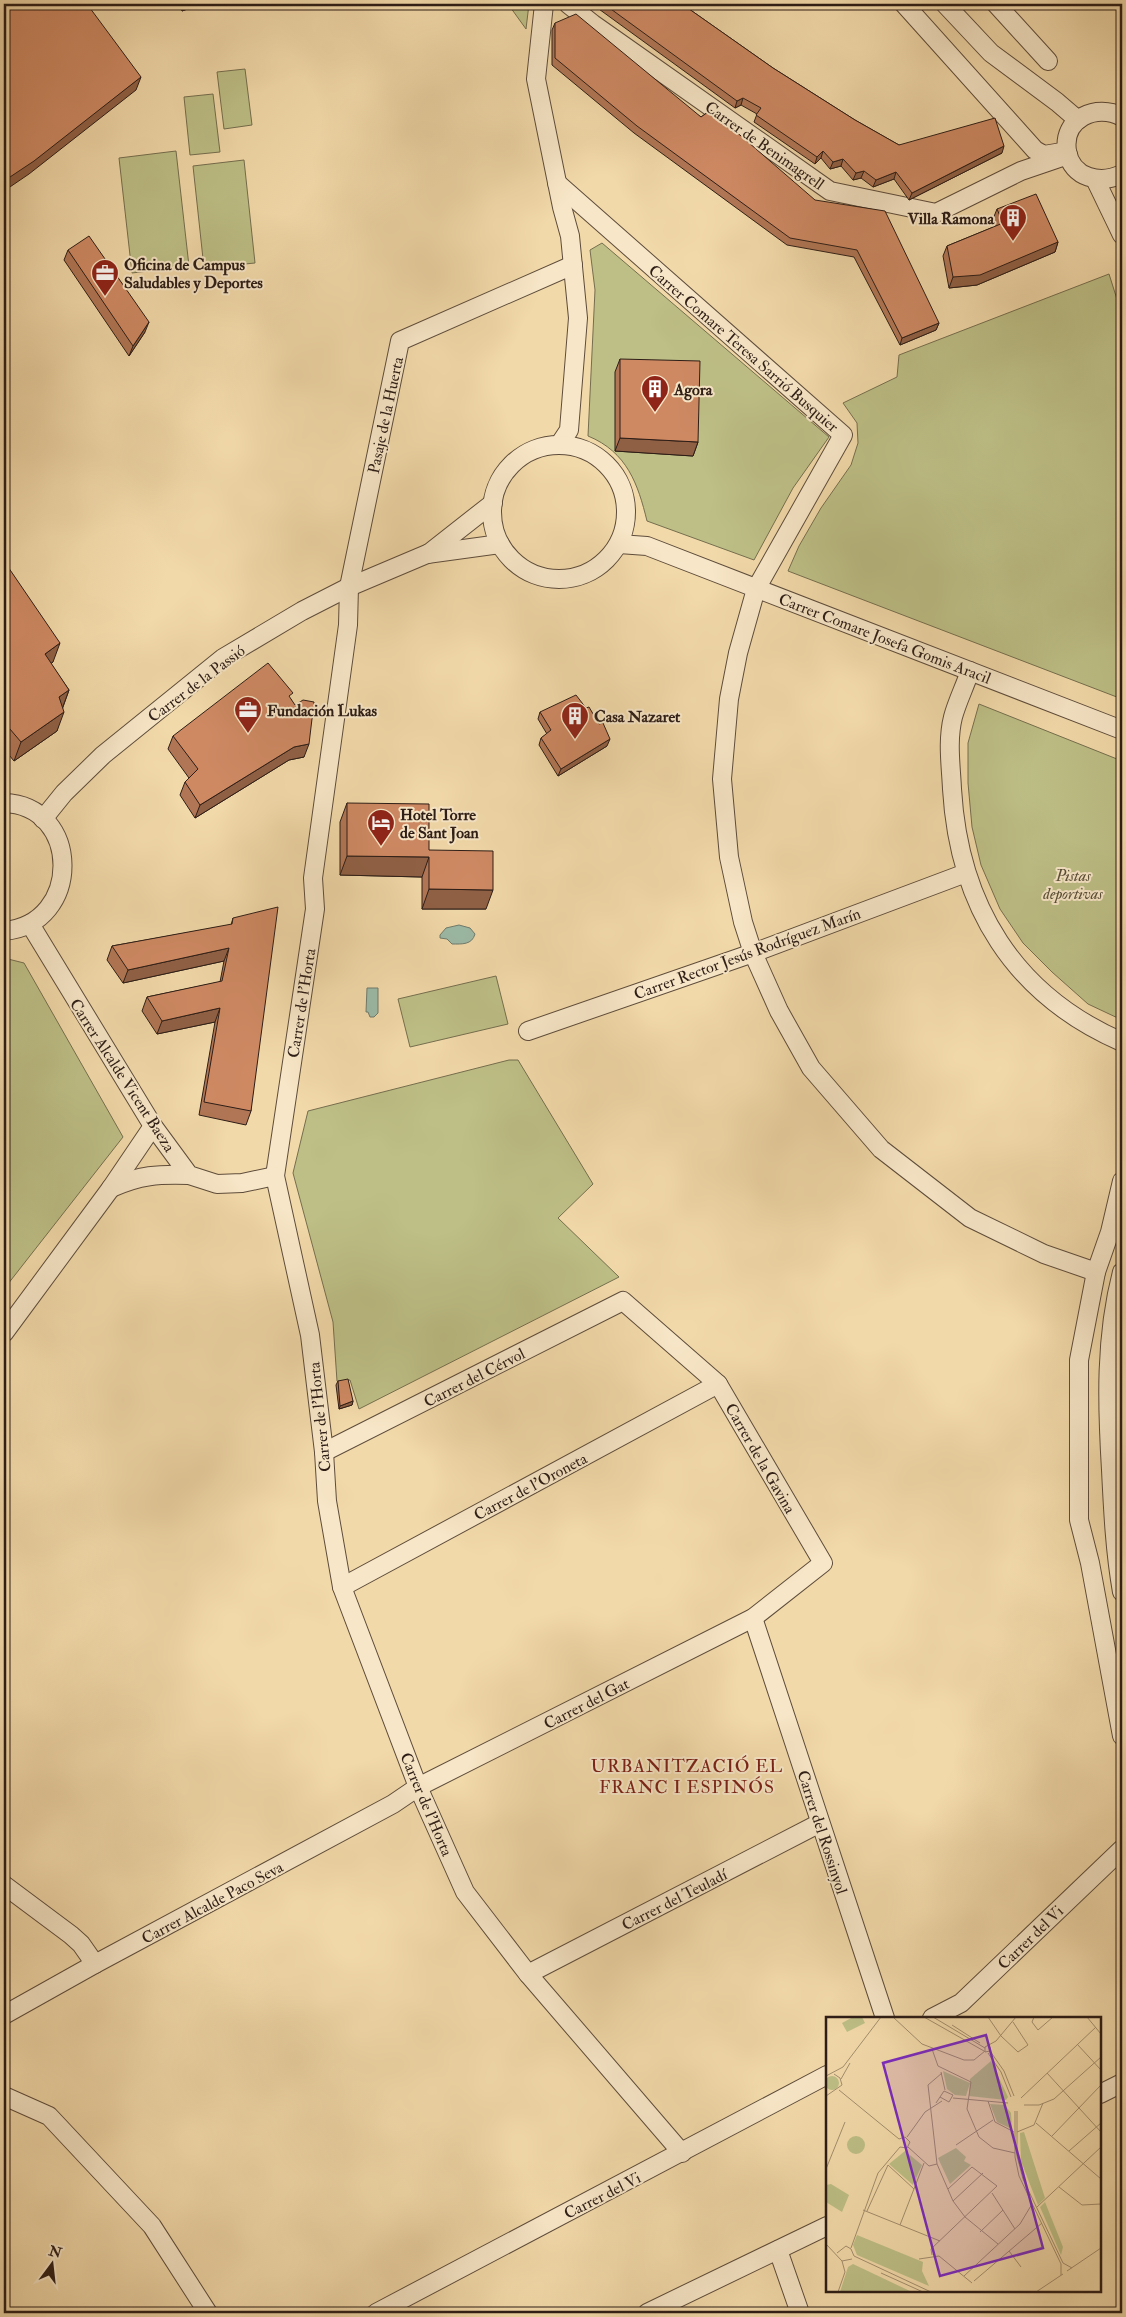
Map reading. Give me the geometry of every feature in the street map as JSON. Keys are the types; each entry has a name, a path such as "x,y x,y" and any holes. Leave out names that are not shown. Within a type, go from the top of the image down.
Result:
{"street":[{"path":"544,4 536,79 570,236 578,318 569,430 559,445"},
{"name":"Carrer de Benimagrell","path":"568,4 593,24 830,191 936,213 1021,171 1068,153"},
{"path":"904,4 1034,150 1044,155 1068,153"},
{"path":"945,4 991,53 1078,120"},
{"path":"996,4 1048,61"},
{"path":"1122,117 1113,112 1103,110 1092,112 1078,120 1069,134 1068,153 1074,166 1081,173 1095,179 1113,179 1122,174"},
{"path":"1095,179 1122,235"},
{"name":"Carrer Comare Teresa Sarrió Busquier","path":"557,183 843,435 756,589"},
{"name":"Pasaje de la Huerta","path":"349,587 400,341 573,265"},
{"path":"569,430 578,447"},
{"path":"547,446 578,447 603,462 616,477 624,495 627,514 624,526 618,544 600,566 582,576 563,579 542,577 524,569 509,556 500,544 493,524 493,503 499,483 510,466 527,454 547,446"},
{"name":"Carrer de la Passió","path":"43,819 64,793 103,755 223,658 302,611 349,587 427,554 493,503"},
{"name":"Carrer Comare Josefa Gomis Aracil","path":"624,526 647,546"},
{"name":"Carrer de la Passió","path":"427,554 500,544"},
{"name":"Carrer Comare Josefa Gomis Aracil","path":"618,544 647,546 1122,730"},
{"name":"Carrer de l'Horta","path":"349,587 347,630 312,878 315,909 275,1176 310,1335 324,1452 327,1501 342,1587 418,1787 465,1892 528,1974 682,2153"},
{"path":"756,589 744,628 729,698 722,779 729,857 743,922 753,953 779,1011 811,1068 892,1159 970,1218 1044,1254 1096,1272"},
{"path":"970,671 953,719 950,745 953,808 966,873 977,903 998,941 1029,980 1061,1009 1103,1034 1122,1042"},
{"path":"4,802 28,809 43,819 56,836 63,857 63,878 57,896 46,912 30,924 4,931"},
{"name":"Carrer Rector Jesús Rodríguez Marín","path":"528,1031 753,953 966,873"},
{"name":"Carrer Alcalde Vicent Baeza","path":"30,924 152,1126 190,1175"},
{"path":"4,1333 111,1188 152,1126"},
{"path":"111,1188 135,1178 157,1174 190,1175 217,1184 242,1183 275,1176"},
{"path":"1122,1180 1110,1232 1096,1272 1079,1360 1079,1520 1090,1563 1122,1736"},
{"path":"1122,1272 1112,1312 1107,1405 1116,1557 1122,1592"},
{"name":"Carrer del Cérvol","path":"324,1452 623,1301"},
{"name":"Carrer de la Gavina","path":"623,1301 718,1384 823,1563 753,1618"},
{"name":"Carrer de l'Oroneta","path":"342,1587 718,1384"},
{"name":"Carrer del Gat","path":"418,1787 753,1618"},
{"name":"Carrer del Rossinyol","path":"753,1618 885,2017"},
{"name":"Carrer Alcalde Paco Seva","path":"4,2015 393,1804 418,1787"},
{"name":"Carrer del Teuladí","path":"528,1974 820,1823"},
{"name":"Carrer del Vi","path":"934,2017 961,2003 1122,1849"},
{"path":"4,1885 71,1935 81,1944 95,1964"},
{"name":"Carrer del Vi","path":"376,2313 826,2076"},
{"path":"1101,2094 1122,2083"},
{"path":"4,2096 48,2116 152,2226 208,2313"},
{"path":"648,2313 826,2226"},
{"path":"778,2250 800,2313"}],"green space":[{"path":"508,4 529,4 526,29"},
{"path":"245,69 252,125 224,129 217,72"},
{"path":"213,94 220,152 190,155 184,97"},
{"path":"176,151 189,266 132,273 119,158"},
{"path":"244,160 255,263 204,268 193,166"},
{"path":"602,243 829,437 793,488 754,560 647,521 635,482 629,471 612,451 588,436 595,290 590,250"},
{"path":"1109,274 1122,315 1122,699 788,571 799,546 821,508 851,465 858,443 857,423 843,403 897,377 899,355"},
{"name":"Pistas deportivas","path":"979,704 1122,761 1122,1020 1088,1004 1052,972 1023,943 1000,909 981,865 972,827 968,783 968,743"},
{"path":"4,958 24,963 123,1137 4,1289"},
{"path":"496,976 508,1024 410,1047 398,999"},
{"path":"509,1060 518,1060 593,1184 558,1218 619,1277 359,1409 350,1380 337,1381 333,1322 293,1173 308,1111"}],"shaded area":[{"path":"459,925 470,928 475,934 472,940 466,943 452,944 447,939 440,938 440,935 446,928"},
{"path":"367,988 378,988 378,1013 374,1017 370,1017 368,1012 366,1012"}],"building":[{"path":"4,4 87,4 141,77 34,161 4,181"},
{"path":"181,4 193,4 183,8"},
{"path":"604,4 682,4 773,68 855,120 899,145 995,118 1004,146 912,193 896,172 876,180 864,171 856,173 843,159 833,162 823,151 817,157 756,115 761,108 743,98 737,101"},
{"path":"576,14 701,117 711,110 815,200 885,211 939,323 902,338 857,250 790,238 637,126 555,58 555,23"},
{"name":"Villa Ramona","path":"1036,194 1058,242 980,275 953,277 947,246 1003,223 997,209"},
{"name":"Oficina de Campus Saludables y Deportes","path":"89,236 149,322 133,346 68,250"},
{"name":"Agora","path":"620,359 700,361 698,442 620,438"},
{"path":"4,561 60,643 45,654 69,690 59,697 64,712 21,742 4,722"},
{"name":"Fundación Lukas","path":"268,663 293,693 289,696 295,705 303,700 314,702 309,744 294,747 200,805 185,782 198,769 173,736"},
{"name":"Casa Nazaret","path":"576,695 586,708 589,707 599,724 603,723 610,739 561,769 541,738 551,730 540,712"},
{"path":"347,803 429,804 429,850 493,851 493,890 429,889 429,857 347,856"},
{"path":"278,907 251,1111 204,1102 220,1008 162,1021 147,997 222,981 229,948 128,970 112,946 232,924 233,918"},
{"path":"348,1379 353,1401 340,1406 338,1381"}],"place":[{"name":"Villa Ramona","path":"1013,242"},
{"name":"Oficina de Campus Saludables y Deportes","path":"105,297"},
{"name":"Agora","path":"655,413"},
{"name":"Fundación Lukas","path":"248,734"},
{"name":"Casa Nazaret","path":"575,740"},
{"name":"Hotel Torre de Sant Joan","path":"381,847"}],"district":[{"name":"URBANITZACIÓ EL FRANC I ESPINÓS","path":"687,1776"}]}
